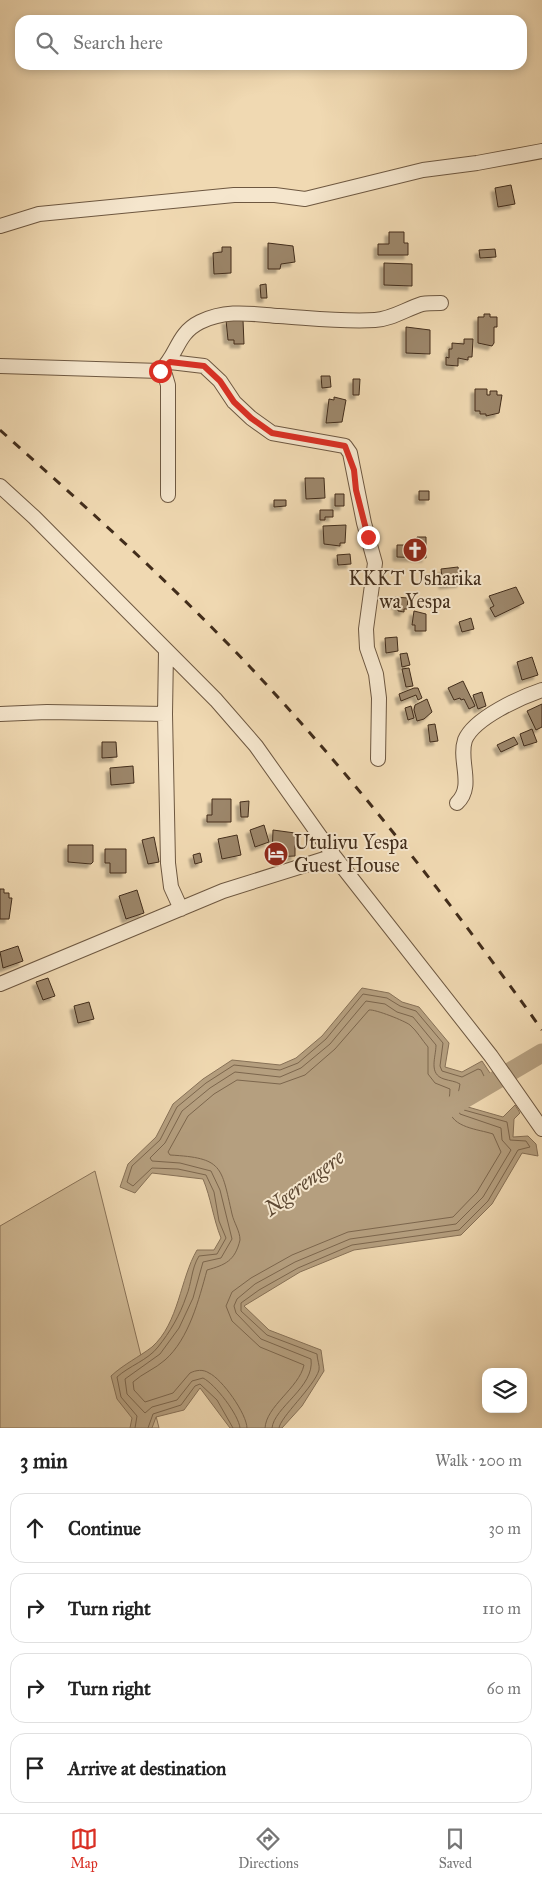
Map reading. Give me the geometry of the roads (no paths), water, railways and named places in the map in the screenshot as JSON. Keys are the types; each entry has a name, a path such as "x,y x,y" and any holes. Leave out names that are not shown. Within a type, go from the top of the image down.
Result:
{"street":[{"path":"0,226 39,214 234,195 275,195 305,199 423,170 477,163 542,151"},
{"path":"168,495 168,385 165,366 176,345 190,328 224,314 245,312 308,318 376,320 390,318 423,304 441,303"},
{"path":"0,366 204,366 220,381 234,402 251,418 272,433 345,446 350,453 364,523 375,564 366,629 367,648 376,674 379,698 378,759"},
{"path":"0,486 34,517 216,700 256,746 334,856 491,1056 542,1129"},
{"path":"166,651 165,714 168,863 171,887 181,908"},
{"path":"456,803 462,798 466,789 464,746 466,738 486,718 542,690"},
{"path":"0,714 47,712 165,714"},
{"path":"0,984 223,891 334,856"}],"water":[{"path":"362,988 389,993 402,1002 419,1007 449,1043 445,1067 462,1072 482,1061 494,1079 469,1093 468,1107 503,1117 515,1105 520,1113 514,1119 513,1137 528,1136 536,1144 538,1156 522,1153 492,1204 461,1235 354,1250 300,1272 244,1306 269,1330 321,1350 324,1371 302,1406 282,1428 230,1428 200,1388 184,1410 156,1417 152,1428 130,1428 132,1418 117,1399 111,1376 152,1347 161,1337 174,1313 191,1262 197,1250 214,1250 221,1238 203,1179 152,1173 135,1193 120,1187 128,1164 156,1137 173,1104 203,1079 232,1060 280,1065 296,1058 322,1036"}],"waterway":[{"name":"Ngerengere","path":"447,1109 542,1053"}],"railway":[{"path":"0,430 160,576 251,668 290,711 403,844 542,1030"}],"place":[{"name":"KKKT Usharika wa Yespa","path":"415,550"},
{"name":"Utulivu Yespa Guest House","path":"276,854"}]}
